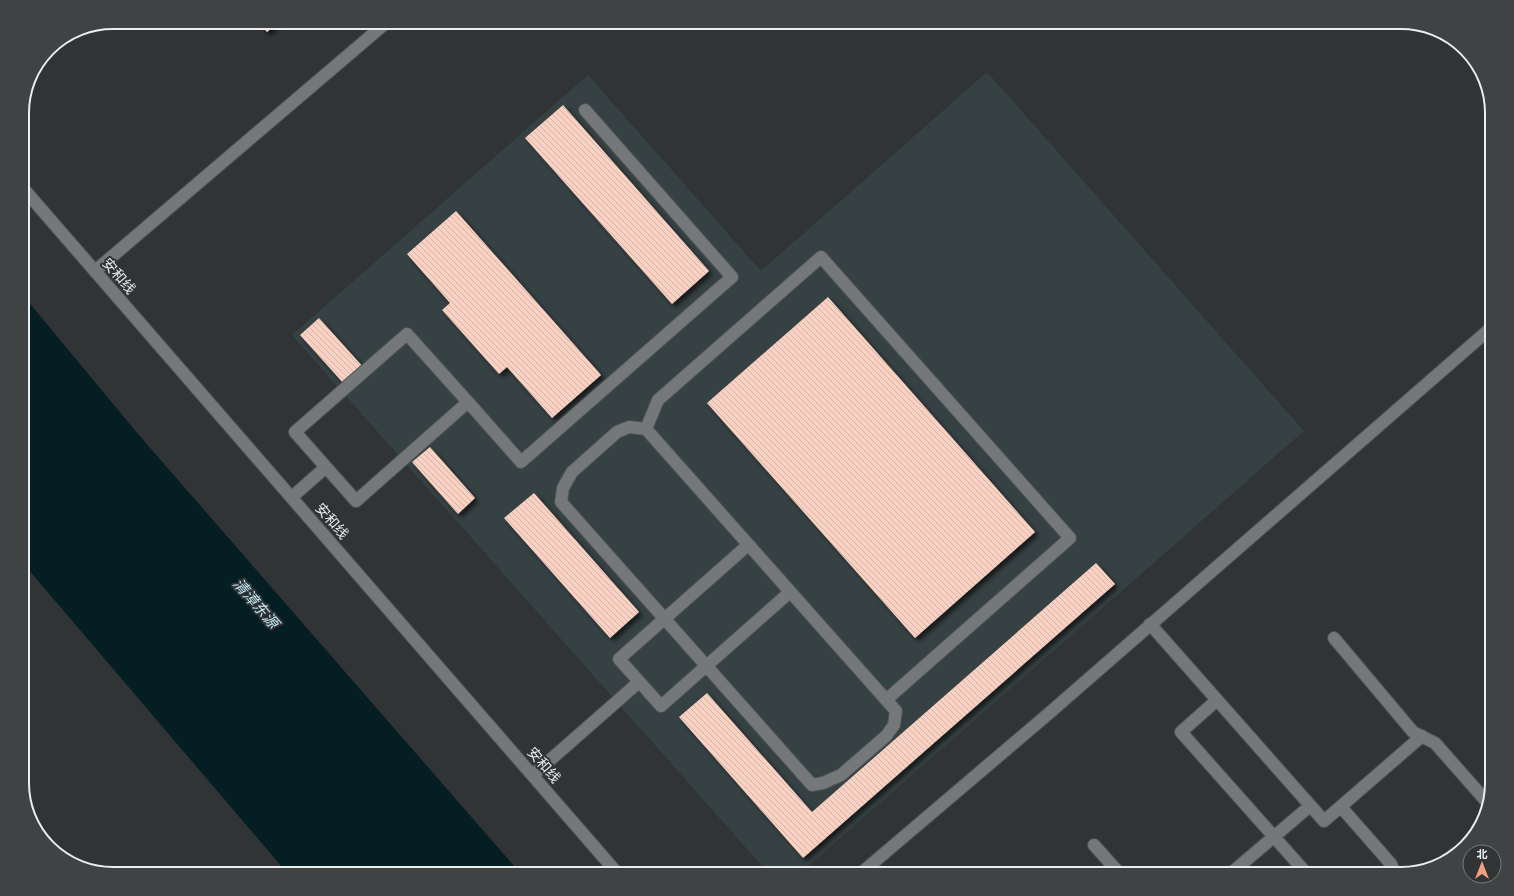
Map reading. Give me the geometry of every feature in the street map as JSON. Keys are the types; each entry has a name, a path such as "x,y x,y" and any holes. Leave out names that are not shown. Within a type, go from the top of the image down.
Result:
{"main road":[{"path":"95,271 379,29"},
{"path":"468,402 356,501 295,432 407,334 468,402 521,462 732,277 585,110"},
{"name":"安和线","path":"29,195 612,867"},
{"path":"646,429 658,400 821,257 1070,538 886,700"},
{"path":"868,867 1485,333"},
{"path":"628,427 646,429 896,711 894,725 886,736 841,775 823,783 812,785 562,502 563,488 572,472 617,432 628,427"},
{"path":"292,497 326,467"},
{"path":"748,545 619,659 639,682 661,706 790,592"},
{"path":"1150,624 1324,821 1422,736"},
{"path":"1334,638 1413,732 1435,743 1483,798"},
{"path":"533,775 639,682"},
{"path":"1217,700 1181,732 1301,867"},
{"path":"1238,867 1310,806"},
{"path":"1341,807 1392,867"},
{"path":"1094,845 1114,867"}],"shaded area":[{"path":"987,72 1304,431 807,867 763,867 292,335 588,75 761,271"}],"water":[{"name":"清漳东源","path":"29,302 138,434 515,867 282,867 29,570"}],"building":[{"path":"563,105 709,271 672,304 525,138"},
{"path":"456,211 601,375 552,418 507,367 499,374 442,310 450,303 407,254"},
{"path":"828,297 1035,532 915,638 707,403"},
{"path":"319,318 364,368 345,385 300,335"},
{"path":"430,447 475,498 458,514 412,462"},
{"path":"534,493 639,612 610,638 504,518"},
{"path":"1096,563 1115,584 803,858 679,717 707,693 812,812"}]}
